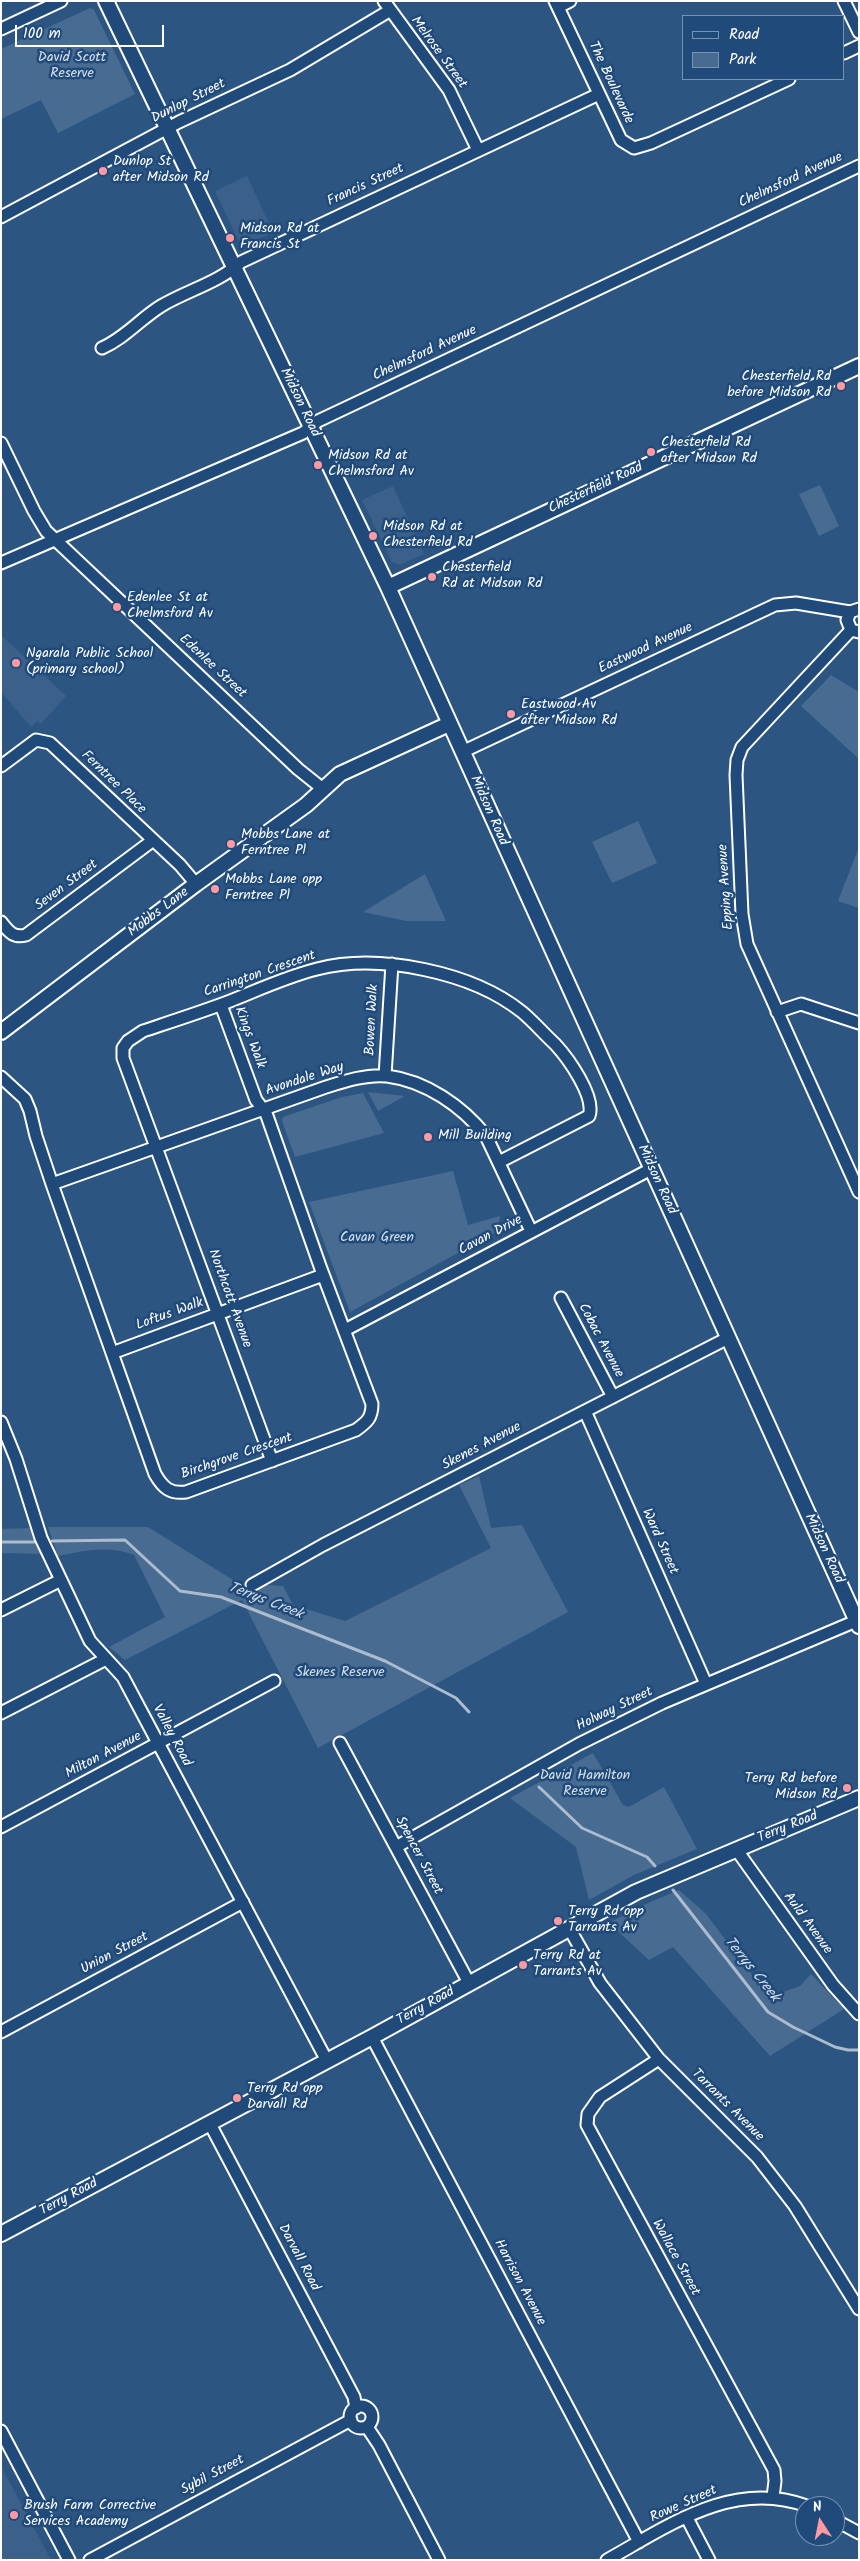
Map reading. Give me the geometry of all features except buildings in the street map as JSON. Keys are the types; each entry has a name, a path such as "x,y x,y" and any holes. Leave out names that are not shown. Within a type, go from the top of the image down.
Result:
{"street":[{"path":"1,29 61,1"},
{"name":"Midson Road","path":"106,1 388,588 857,1624"},
{"name":"The Boulevarde","path":"570,1 556,4 621,140 628,146 639,148 786,80"},
{"path":"844,1 859,32"},
{"name":"Dunlop Street","path":"1,217 168,129 290,70 387,6"},
{"name":"Melrose Street","path":"387,6 449,90 478,150"},
{"path":"845,53 859,46"},
{"name":"Francis Street","path":"102,348 118,341 163,305 227,275 241,262 599,94"},
{"name":"Chelmsford Avenue","path":"1,563 303,433 311,427 859,166"},
{"name":"Chesterfield Road","path":"388,588 859,366"},
{"name":"Edenlee Street","path":"1,443 44,528 323,789"},
{"name":"Eastwood Avenue","path":"462,752 775,605 796,603 854,611"},
{"path":"854,611 847,623 855,631"},
{"name":"Epping Avenue","path":"855,631 742,747 737,760 744,929 750,952 859,1192"},
{"name":"Mobbs Lane","path":"1,1032 196,884 306,804 323,789 357,766 449,724"},
{"name":"Ferntree Place","path":"1,766 36,740 50,743 180,866 196,884"},
{"name":"Seven Street","path":"1,922 9,932 18,937 26,935 152,841"},
{"name":"Carrington Crescent","path":"158,1147 123,1058 123,1048 128,1041 143,1031 319,968 354,964 392,964 440,972 491,993 522,1012 560,1050 576,1072 591,1103 589,1116 499,1162"},
{"name":"Bowen Walk","path":"385,1076 392,964"},
{"path":"778,1012 801,1004 859,1023"},
{"name":"Kings Walk","path":"220,1005 256,1100 263,1109"},
{"name":"Avondale Way","path":"52,1184 326,1086 385,1076 419,1086 458,1107 486,1136 531,1231"},
{"name":"Birchgrove Crescent","path":"1,1077 25,1099 52,1184 155,1474 162,1487 175,1493 186,1492 342,1435 368,1422 372,1414 372,1404 263,1109"},
{"name":"Northcott Avenue","path":"158,1147 272,1461"},
{"name":"Cavan Drive","path":"345,1330 651,1169"},
{"name":"Loftus Walk","path":"112,1352 323,1274"},
{"name":"Cobac Avenue","path":"561,1298 613,1397"},
{"name":"Skenes Avenue","path":"252,1585 323,1545 728,1338"},
{"name":"Ward Street","path":"585,1411 706,1684"},
{"name":"Valley Road","path":"1,1422 16,1459 41,1538 90,1641 123,1677 327,2060"},
{"path":"1,1610 61,1580"},
{"name":"Holway Street","path":"396,1847 579,1744 706,1684 857,1624"},
{"path":"1,1713 106,1659"},
{"name":"Milton Avenue","path":"1,1827 274,1682"},
{"name":"Spencer Street","path":"340,1743 469,1983"},
{"name":"Terry Road","path":"1,2234 372,2037 636,1892 859,1798"},
{"name":"Auld Avenue","path":"736,1849 833,1985 859,2014"},
{"name":"Union Street","path":"1,2032 243,1902"},
{"name":"Tarrants Avenue","path":"568,1928 600,1983 659,2060 757,2156 795,2206 859,2309"},
{"name":"Harrison Avenue","path":"372,2037 639,2542"},
{"name":"Wallace Street","path":"659,2060 600,2097 588,2114 588,2125 774,2470 773,2497"},
{"name":"Darvall Road","path":"210,2124 354,2396 356,2408"},
{"path":"362,2406 370,2411 372,2419 367,2427 355,2427 351,2420 352,2411 356,2408 362,2406"},
{"name":"Sybil Street","path":"90,2560 351,2420"},
{"path":"367,2427 379,2445 439,2560"},
{"path":"1,2431 69,2560"},
{"name":"Rowe Street","path":"607,2560 711,2506 730,2500 773,2497 795,2503"},
{"path":"687,2518 709,2560"},
{"path":"845,2525 859,2533"}],"shaded area":[{"path":"247,176 273,232 242,248 215,191"},
{"path":"393,486 424,554 399,565 392,562 362,500"},
{"name":"Ngarala Public School (primary school)","path":"1,635 66,696 41,724 37,721 31,727 1,692"},
{"name":"Brush Farm Corrective Services Academy","path":"1,2466 51,2560 1,2560"}],"green space":[{"name":"David Scott Reserve","path":"90,8 94,10 135,94 58,133 41,100 1,119 1,49"},
{"path":"820,485 839,526 819,536 799,494"},
{"path":"831,675 859,692 859,759 801,706"},
{"path":"638,821 657,863 612,883 592,842"},
{"path":"859,847 859,908 838,901"},
{"path":"425,874 446,921 406,921 363,912"},
{"path":"368,1092 405,1096 378,1111"},
{"path":"363,1093 384,1133 295,1157 282,1121 283,1117 342,1097"},
{"name":"Cavan Green","path":"453,1171 468,1225 500,1216 498,1231 350,1312 309,1202"},
{"name":"Skenes Reserve","path":"479,1476 491,1528 522,1525 568,1612 318,1748 242,1600 125,1660 109,1647 165,1617 134,1555 115,1550 106,1550 58,1556 48,1527 148,1527 238,1583 283,1586 293,1605 345,1621 491,1548 459,1485"},
{"path":"33,1528 43,1554 1,1553 1,1529"},
{"name":"David Hamilton Reserve","path":"593,1753 623,1805 629,1807 664,1787 697,1849 634,1875 589,1900 576,1847 510,1798"},
{"path":"679,1890 706,1914 769,1997 800,1986 811,1974 844,2009 770,2056 673,1947 649,1960 609,1923"}],"waterway":[{"name":"Terrys Creek","path":"52,1541 125,1540 180,1591 221,1597 385,1661 456,1698 469,1712"},
{"name":"Terrys Creek","path":"1,1542 34,1542"},
{"name":"Terrys Creek","path":"539,1787 582,1828 647,1857 655,1866"},
{"name":"Terrys Creek","path":"673,1890 768,2012 793,2027 835,2047 859,2050"}],"place":[{"name":"Dunlop St after Midson Rd","path":"103,171"},
{"name":"Midson Rd at Francis St","path":"230,238"},
{"name":"Chesterfield Rd before Midson Rd","path":"841,386"},
{"name":"Chesterfield Rd after Midson Rd","path":"651,452"},
{"name":"Midson Rd at Chelmsford Av","path":"318,465"},
{"name":"Midson Rd at Chesterfield Rd","path":"373,536"},
{"name":"Chesterfield Rd at Midson Rd","path":"432,577"},
{"name":"Edenlee St at Chelmsford Av","path":"117,607"},
{"name":"Ngarala Public School (primary school)","path":"16,663"},
{"name":"Eastwood Av after Midson Rd","path":"511,714"},
{"name":"Mobbs Lane at Ferntree Pl","path":"231,844"},
{"name":"Mobbs Lane opp Ferntree Pl","path":"215,889"},
{"name":"Mill Building","path":"428,1137"},
{"name":"Terry Rd before Midson Rd","path":"847,1788"},
{"name":"Terry Rd opp Tarrants Av","path":"558,1921"},
{"name":"Terry Rd at Tarrants Av","path":"523,1965"},
{"name":"Terry Rd opp Darvall Rd","path":"237,2098"},
{"name":"Brush Farm Corrective Services Academy","path":"14,2515"}]}
